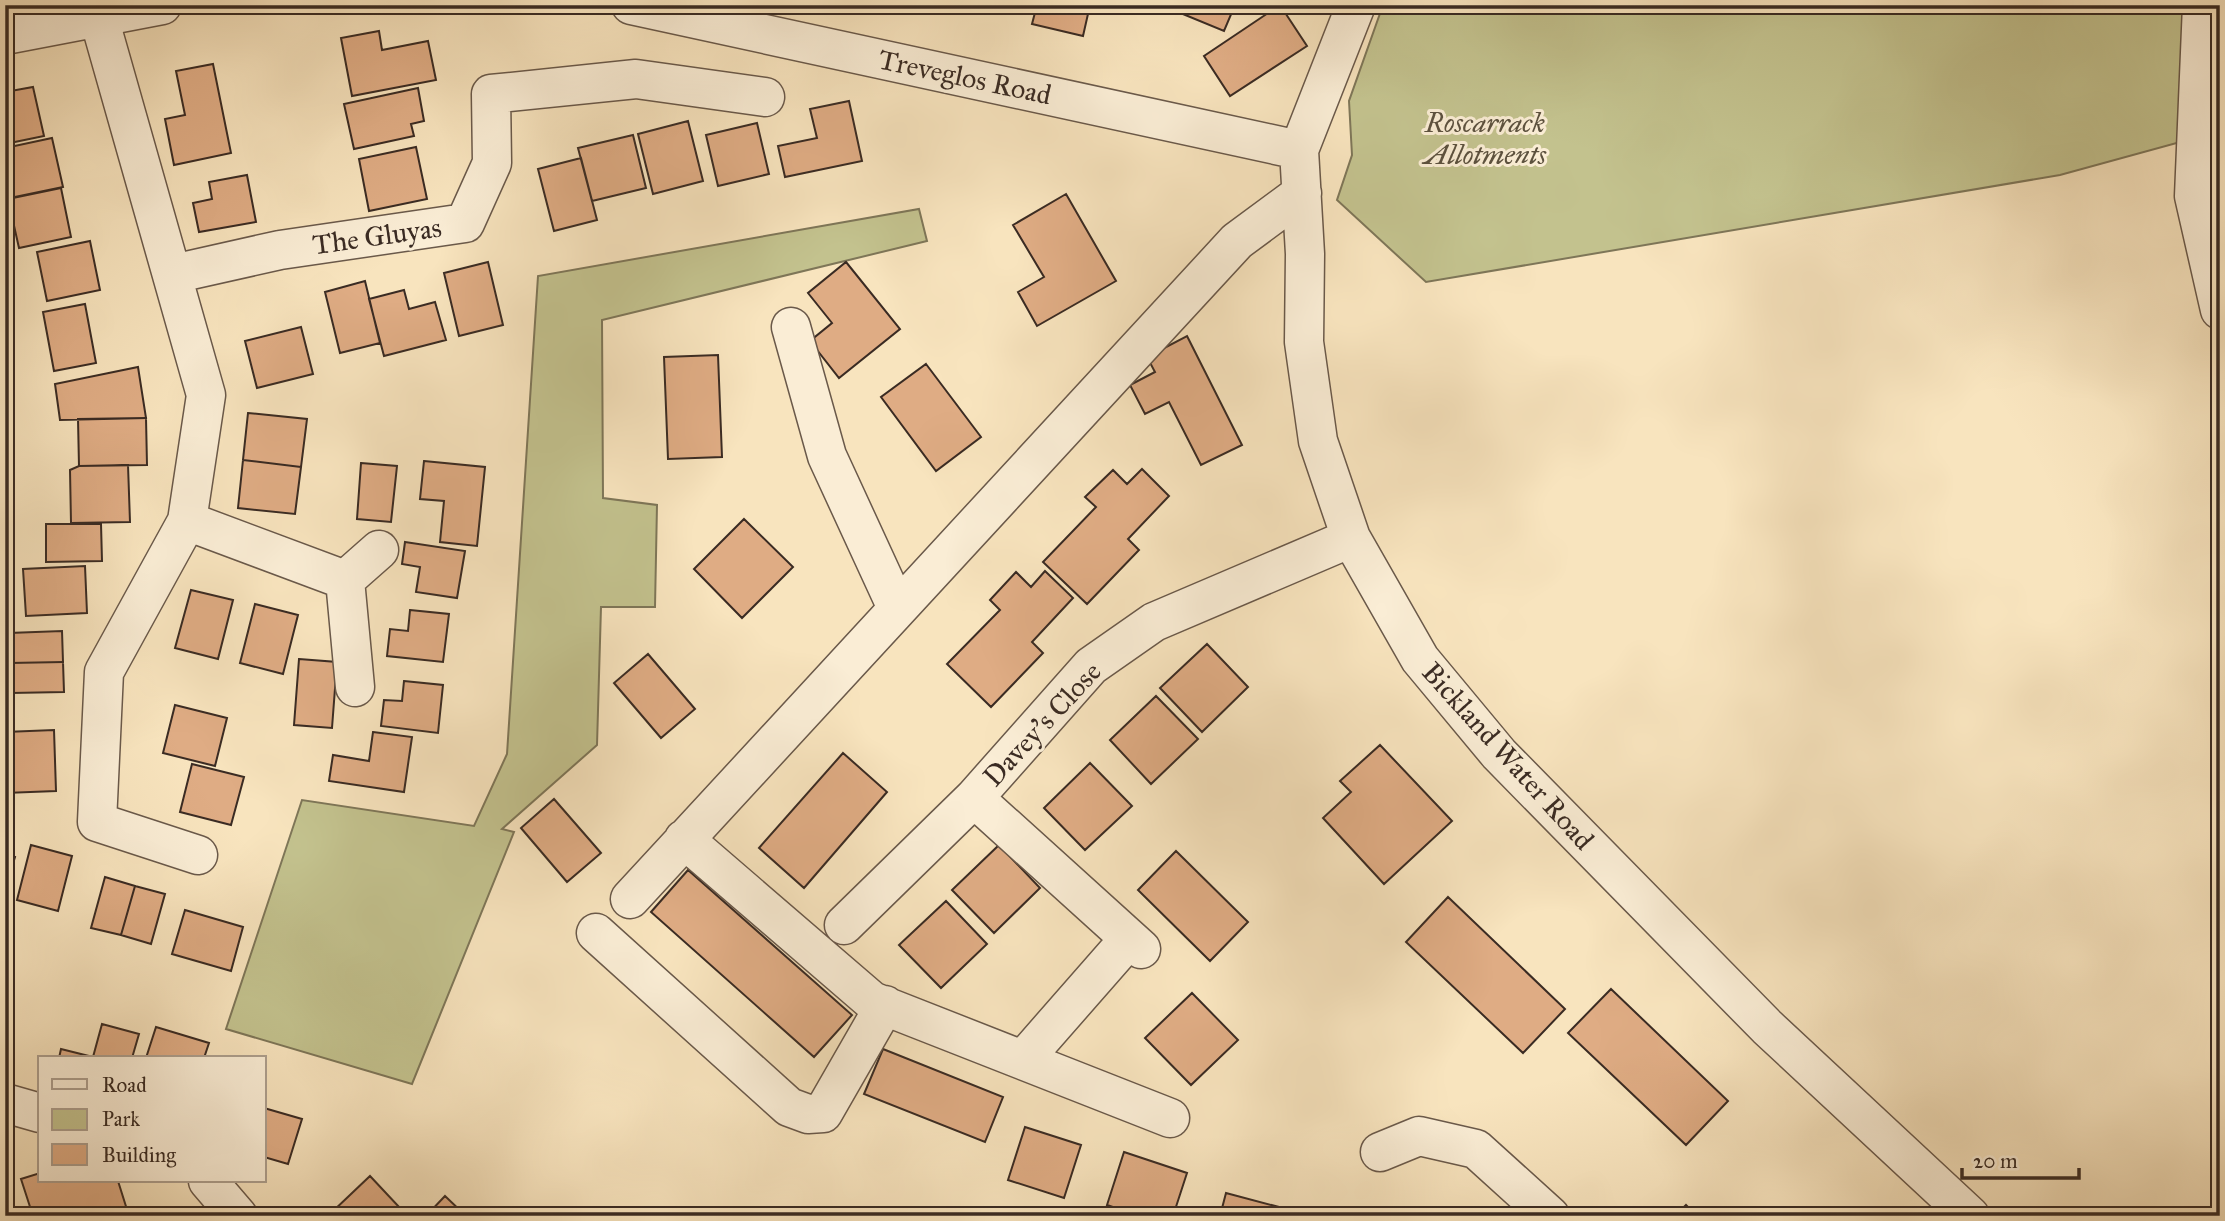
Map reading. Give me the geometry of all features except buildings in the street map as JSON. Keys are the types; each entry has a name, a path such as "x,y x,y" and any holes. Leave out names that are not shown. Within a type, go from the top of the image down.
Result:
{"street":[{"path":"5,35 162,5"},
{"name":"Treveglos Road","path":"631,5 1299,150"},
{"name":"Bickland Water Road","path":"1356,5 1299,150 1305,254 1304,342 1318,441 1351,538 1420,659 1499,754 1767,1027 1970,1216"},
{"path":"2202,5 2194,196 2220,310"},
{"path":"99,18 206,394 187,521 104,672 97,822 198,855"},
{"name":"The Gluyas","path":"173,274 280,250 464,223 492,163 491,94 636,79 765,97"},
{"path":"630,899 1237,241 1302,193"},
{"path":"791,327 827,456 897,608"},
{"path":"187,521 345,580"},
{"name":"Davey's Close","path":"844,925 974,798 1091,666 1154,622 1351,538"},
{"path":"345,580 379,550"},
{"path":"345,580 355,687"},
{"path":"974,798 1135,944 1023,1060"},
{"path":"684,839 872,1001 1170,1118"},
{"path":"596,933 789,1107 808,1114 823,1113 884,1005"},
{"path":"5,1103 38,1112"},
{"path":"1380,1152 1419,1136 1476,1149 1550,1216"},
{"path":"209,1182 237,1216"}],"green space":[{"name":"Roscarrack Allotments","path":"1383,5 2189,5 2184,141 2060,175 1426,282 1337,200 1352,155 1349,101"},
{"path":"2220,5 2220,234 2211,194"},
{"path":"919,209 927,241 602,320 603,498 657,505 655,607 601,607 597,745 502,829 514,832 412,1084 226,1029 302,800 474,826 507,754 538,276"}]}
